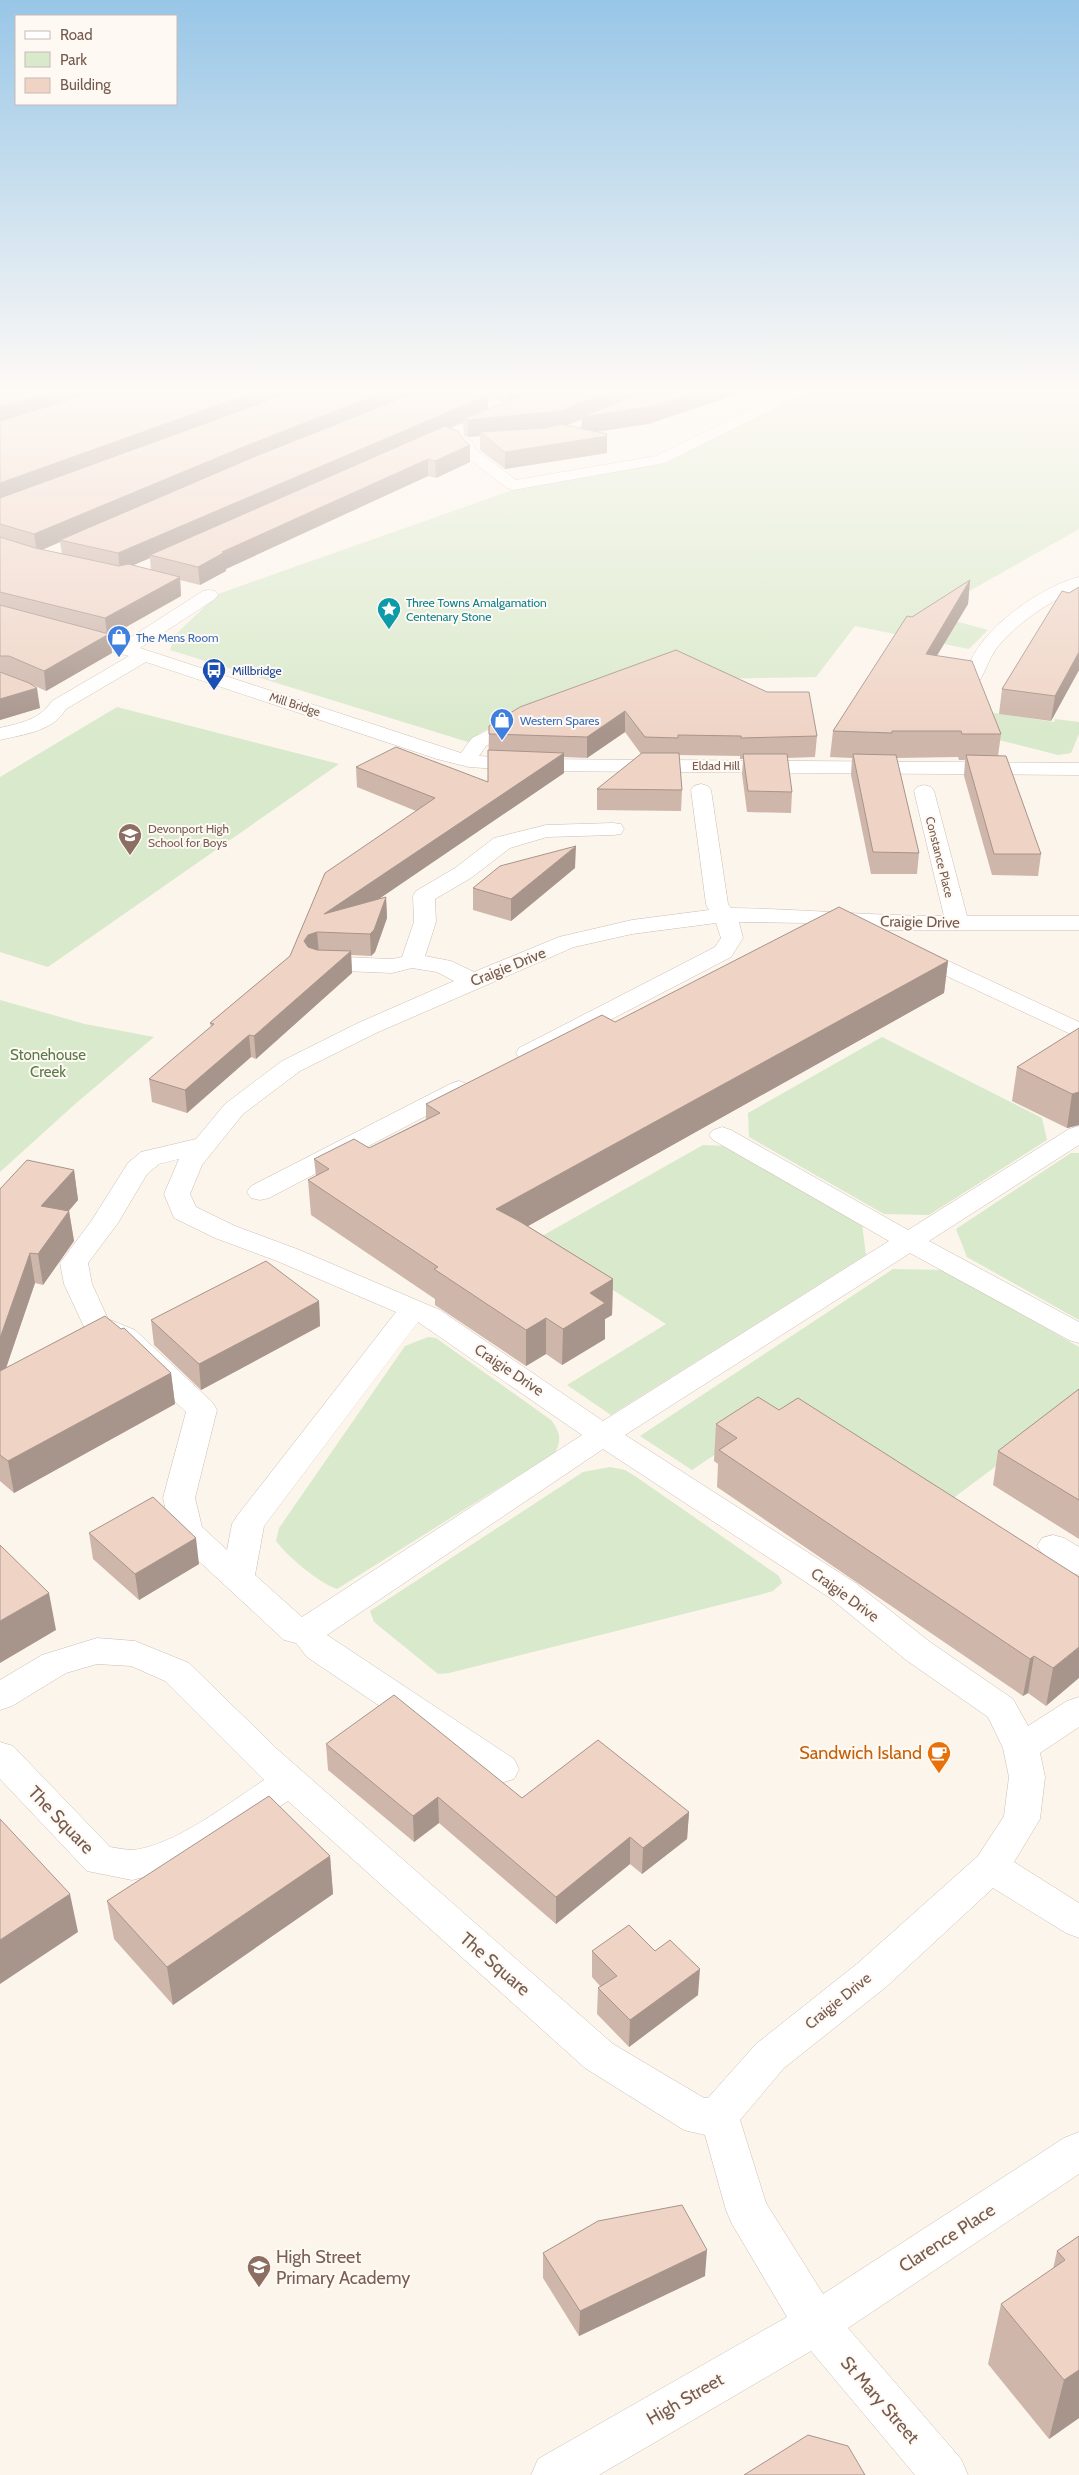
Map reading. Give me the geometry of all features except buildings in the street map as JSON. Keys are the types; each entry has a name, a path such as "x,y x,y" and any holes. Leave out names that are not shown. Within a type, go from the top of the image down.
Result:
{"street":[{"path":"973,676 987,648 1002,631 1058,590 1079,582"},
{"path":"125,649 210,595 183,588"},
{"name":"Mill Bridge","path":"54,631 125,649 444,754"},
{"path":"0,734 47,722 55,714 50,702 144,655"},
{"path":"466,760 479,742 512,722 539,712"},
{"name":"Eldad Hill","path":"444,754 466,760 529,765 1079,769"},
{"path":"504,1065 723,952 732,938 724,915 717,904 701,790"},
{"name":"Constance Place","path":"924,791 957,923"},
{"path":"412,961 425,922 424,896 463,873 502,843 546,831 613,829"},
{"name":"Craigie Drive","path":"718,2116 770,2056 872,1974 991,1867 1022,1819 1027,1777 1021,1748 1001,1708 918,1651 842,1590 603,1435 430,1316 287,1255 225,1232 184,1212 177,1194 190,1164 234,1109 291,1066 367,1028 567,942 632,926 724,915 806,916 889,923 1079,923"},
{"path":"889,923 906,948 1079,1031"},
{"path":"319,963 392,966 412,961 443,966 473,981"},
{"path":"260,1192 478,1079"},
{"path":"205,1144 150,1158 138,1169 104,1223 74,1263 78,1284 96,1325 125,1337 202,1410 178,1498 188,1532 296,1631 314,1628 603,1435 1078,1134"},
{"path":"722,1135 908,1241 1079,1334"},
{"path":"238,1578 248,1524 414,1309"},
{"path":"1052,1546 1079,1563"},
{"path":"304,1630 319,1648 501,1769"},
{"name":"The Square","path":"0,1697 54,1664 97,1651 135,1654 177,1672 289,1782 599,2056 699,2117 718,2116"},
{"path":"1021,1748 1079,1710"},
{"name":"The Square","path":"0,1756 100,1860 132,1865 168,1856 218,1829 289,1782"},
{"path":"991,1867 1079,1922"},
{"path":"718,2116 729,2145 747,2210 816,2324"},
{"name":"Clarence Place","path":"816,2324 1079,2151"},
{"name":"High Street","path":"554,2475 816,2324"},
{"name":"St Mary Street","path":"816,2324 945,2475"}],"green space":[{"path":"472,504 1079,504 1079,529 929,614 988,630 969,649 855,626 816,677 707,679 503,721 480,733 468,742 170,650 175,635 218,594"},
{"name":"Devonport High School for Boys","path":"117,707 339,764 48,967 0,952 0,777"},
{"path":"988,712 1054,722 1055,719 1079,722 1079,734 1071,753 1058,755 995,739"},
{"name":"Stonehouse Creek","path":"0,1000 85,1024 154,1037 74,1105 0,1172"},
{"path":"882,1037 1042,1118 1047,1140 929,1215 884,1214 749,1137 748,1113"},
{"path":"703,1145 725,1146 862,1224 866,1255 611,1415 567,1385 666,1324 535,1240"},
{"path":"1071,1153 1079,1153 1079,1320 967,1257 956,1229"},
{"path":"893,1269 946,1270 1079,1347 1079,1404 944,1505 787,1406 692,1470 640,1436"},
{"path":"428,1337 436,1338 551,1420 559,1436 559,1444 555,1453 337,1589 329,1586 296,1562 282,1548 276,1541 279,1528 405,1346"},
{"path":"610,1467 625,1470 635,1476 779,1576 782,1583 773,1591 759,1595 449,1673 438,1674 374,1622 370,1611 583,1472"}],"place":[{"name":"Three Towns Amalgamation Centenary Stone","path":"389,630"},
{"name":"The Mens Room","path":"119,658"},
{"name":"Millbridge","path":"214,691"},
{"name":"Western Spares","path":"502,741"},
{"name":"Devonport High School for Boys","path":"130,856"},
{"name":"Sandwich Island","path":"939,1774"},
{"name":"High Street Primary Academy","path":"259,2288"}]}
